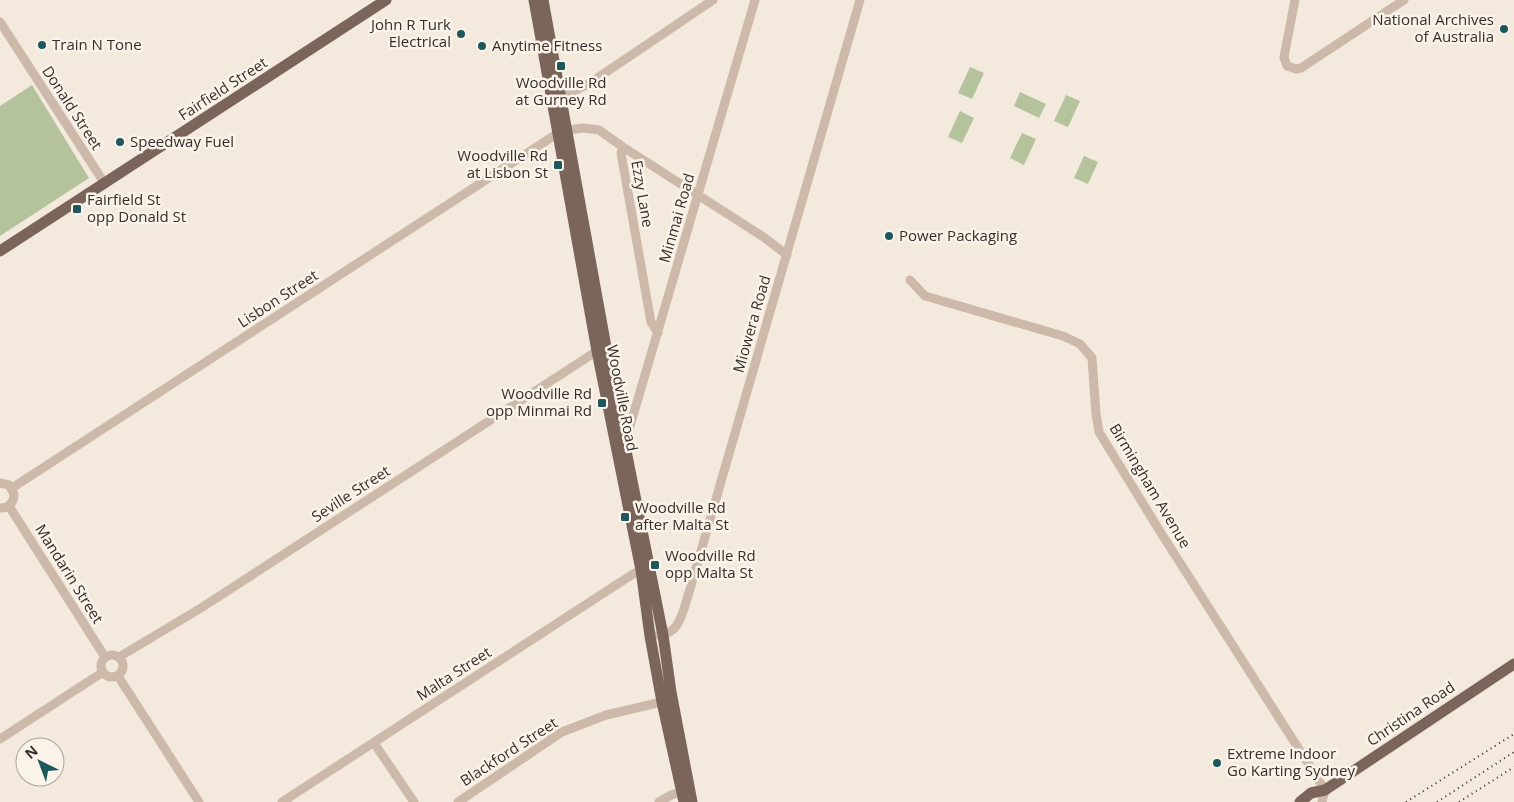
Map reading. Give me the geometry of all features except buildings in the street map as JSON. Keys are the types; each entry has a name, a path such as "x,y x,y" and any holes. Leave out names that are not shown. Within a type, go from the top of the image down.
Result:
{"main road":[{"name":"Fairfield Street","path":"0,251 386,0"},
{"name":"Woodville Road","path":"534,0 556,96 663,635 685,794"},
{"name":"Woodville Road","path":"544,0 556,96"},
{"name":"Woodville Road","path":"563,132 597,351 641,570 662,702 685,794 692,802"},
{"name":"Christina Road","path":"1300,802 1312,794 1325,790 1514,664"},
{"name":"Christina Road","path":"1317,802 1325,790"}],"street":[{"path":"556,96 571,93 592,81 713,0"},
{"name":"Minmai Road","path":"625,442 755,0"},
{"name":"Miowera Road","path":"663,635 678,626 860,0"},
{"path":"1295,0 1284,57 1285,62 1291,68 1296,69 1301,68 1404,0"},
{"name":"Donald Street","path":"0,22 105,184"},
{"path":"563,132 583,128 599,130 765,238 787,255"},
{"name":"Lisbon Street","path":"12,488 563,132"},
{"name":"Ezzy Lane","path":"623,147 621,153 649,312 651,322 658,333"},
{"name":"Birmingham Avenue","path":"910,280 925,296 1063,336 1080,344 1092,358 1098,432 1325,790"},
{"name":"Seville Street","path":"119,657 201,608 597,351"},
{"path":"0,483 12,488 14,498 5,507"},
{"name":"Mandarin Street","path":"5,507 105,657"},
{"name":"Malta Street","path":"282,802 641,570"},
{"path":"650,636 663,635"},
{"path":"114,655 122,660 123,667 118,676 109,677 102,672 101,664 105,657 114,655"},
{"path":"0,739 102,672"},
{"path":"118,676 199,802"},
{"name":"Blackford Street","path":"458,802 562,732 606,715 662,702"},
{"path":"374,743 414,802"},
{"path":"1322,802 1325,790"},
{"path":"658,802 685,794"}],"green space":[{"path":"970,67 984,73 972,99 958,93"},
{"path":"32,85 89,178 0,236 0,106"},
{"path":"1020,92 1046,104 1039,118 1014,106"},
{"path":"1066,95 1080,101 1068,127 1054,121"},
{"path":"960,111 974,118 962,143 948,137"},
{"path":"1022,133 1036,139 1024,165 1010,158"},
{"path":"1084,156 1098,162 1088,184 1074,178"}],"railway":[{"path":"1406,802 1514,734"},
{"path":"1437,802 1514,752"},
{"path":"1459,802 1514,767"}],"place":[{"name":"National Archives of Australia","path":"1504,29"},
{"name":"John R Turk Electrical","path":"461,34"},
{"name":"Train N Tone","path":"42,45"},
{"name":"Anytime Fitness","path":"482,46"},
{"name":"Woodville Rd at Gurney Rd","path":"561,66"},
{"name":"Speedway Fuel","path":"120,142"},
{"name":"Woodville Rd at Lisbon St","path":"558,165"},
{"name":"Fairfield St opp Donald St","path":"77,209"},
{"name":"Power Packaging","path":"889,236"},
{"name":"Woodville Rd opp Minmai Rd","path":"602,403"},
{"name":"Woodville Rd after Malta St","path":"625,517"},
{"name":"Woodville Rd opp Malta St","path":"655,565"},
{"name":"Extreme Indoor Go Karting Sydney","path":"1217,763"}]}
